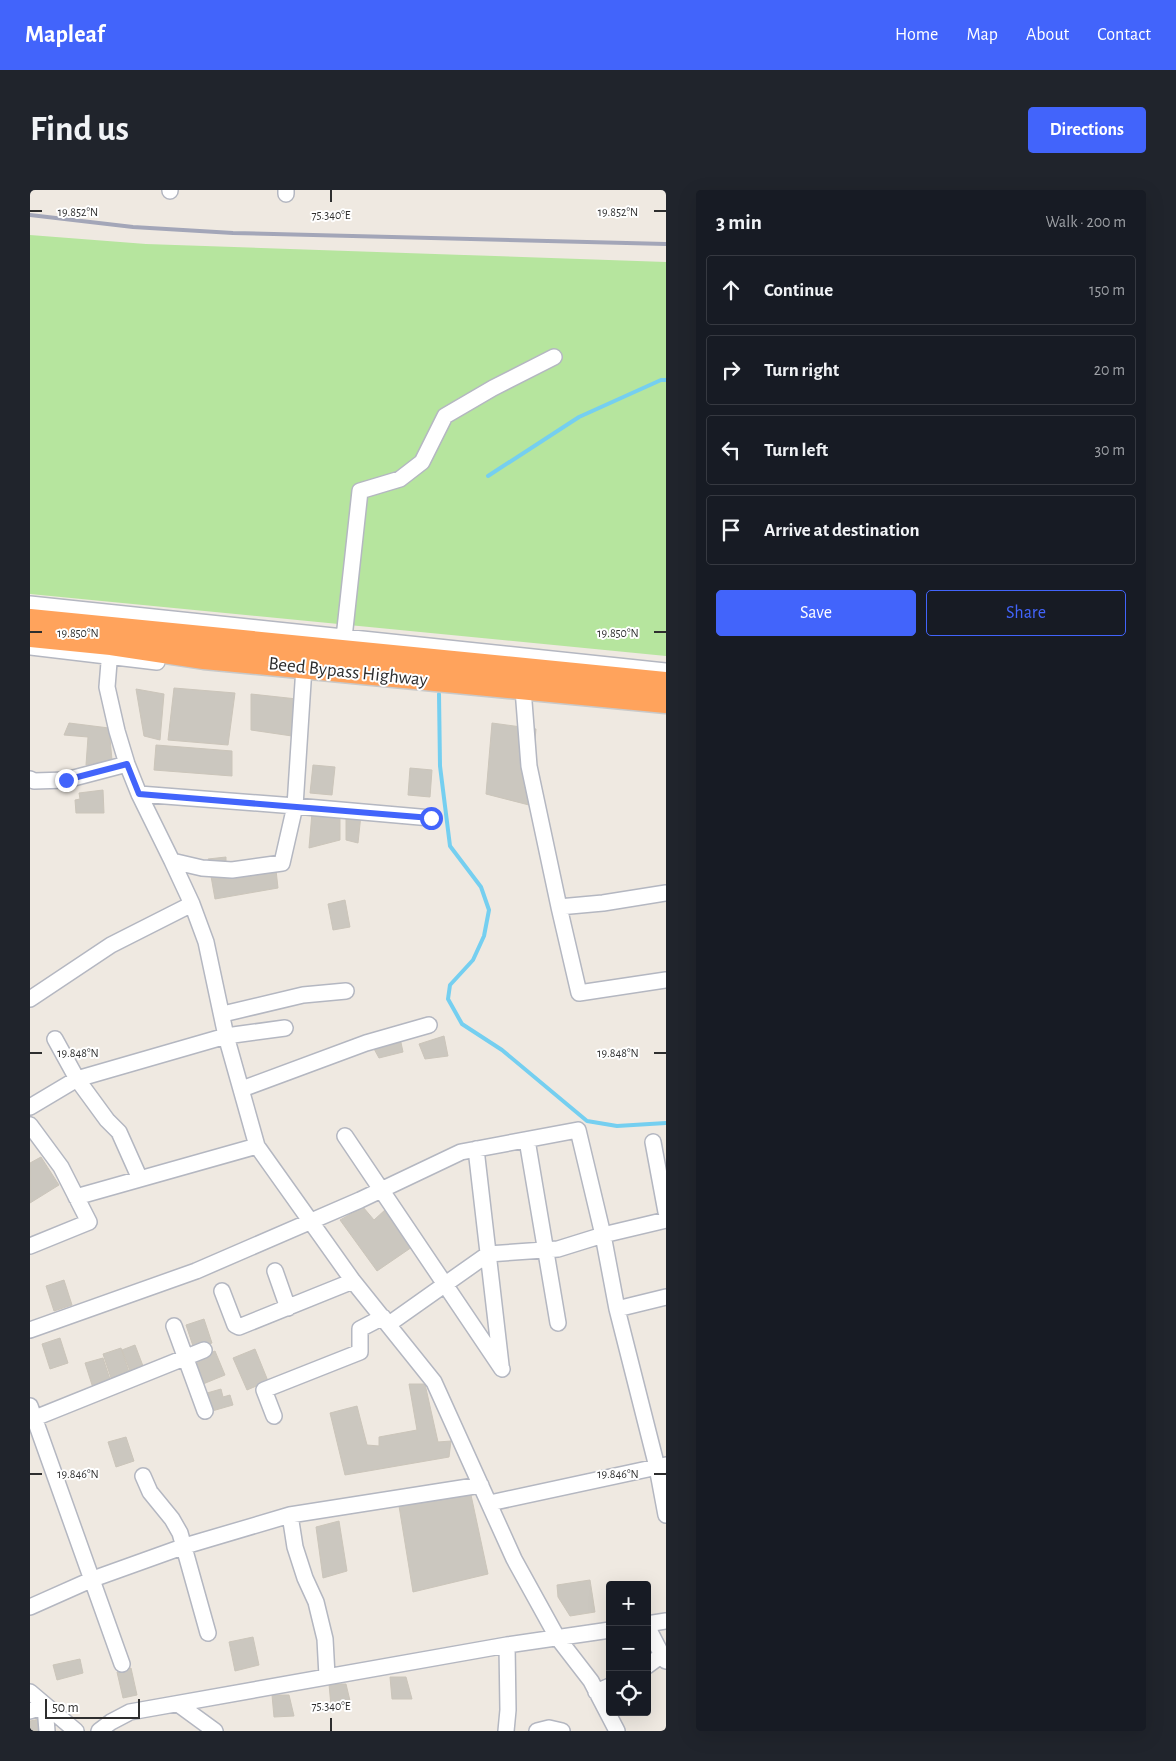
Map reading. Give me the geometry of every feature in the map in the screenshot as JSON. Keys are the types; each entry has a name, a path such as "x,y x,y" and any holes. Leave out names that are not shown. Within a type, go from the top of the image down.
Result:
{"highway":[{"name":"Beed Bypass Highway","path":"30,620 111,635 204,658 304,672 523,694 666,702"},
{"name":"Beed Bypass Highway","path":"30,636 111,635 343,644 551,665 666,683"}],"street":[{"path":"343,644 360,491 400,479 422,462 445,416 493,388 554,357"},
{"path":"30,604 111,635"},
{"path":"30,648 111,635"},
{"path":"111,635 107,687 127,764 139,794 192,904 206,942 223,1014 226,1036 257,1146 353,1281 434,1382 514,1559 557,1637 591,1681 617,1731"},
{"path":"551,665 666,671"},
{"path":"172,861 202,868 232,870 282,863 295,806 304,672"},
{"path":"666,713 523,694 529,766 558,907 579,993 666,980"},
{"path":"30,779 34,781 66,780 127,764"},
{"path":"139,794 431,818"},
{"path":"558,907 603,903 666,893"},
{"path":"30,999 112,945 192,904"},
{"path":"223,1014 304,995 346,991"},
{"path":"242,1090 366,1043 429,1026"},
{"path":"30,1106 77,1079 226,1036 284,1028"},
{"path":"55,1038 77,1079 107,1120 119,1132 140,1179"},
{"path":"30,1125 61,1167 89,1222 30,1246"},
{"path":"30,1330 196,1271 310,1223 461,1152 578,1130 603,1235 617,1308 661,1466 666,1515"},
{"path":"346,1136 502,1369 476,1150"},
{"path":"528,1140 558,1323"},
{"path":"653,1142 666,1212"},
{"path":"76,1197 257,1146"},
{"path":"274,1416 264,1390 360,1352 360,1329 386,1320 447,1285 488,1254 558,1249 603,1235 666,1220"},
{"path":"275,1271 288,1308"},
{"path":"222,1291 235,1325 239,1327 353,1281"},
{"path":"617,1308 666,1297"},
{"path":"174,1326 205,1411"},
{"path":"122,1664 93,1579 32,1415 204,1350"},
{"path":"490,1503 661,1466"},
{"path":"143,1476 150,1492 172,1519 180,1533 208,1633"},
{"path":"30,1606 93,1579 185,1546 290,1515 481,1485"},
{"path":"290,1515 295,1547 305,1578 316,1602 325,1638 327,1676"},
{"path":"651,1624 666,1621"},
{"path":"648,1626 664,1658 651,1664"},
{"path":"99,1731 130,1712 507,1645 606,1631"},
{"path":"506,1731 508,1710 507,1645"},
{"path":"596,1692 606,1688"},
{"path":"30,1692 76,1731"},
{"path":"178,1704 215,1731"},
{"path":"30,1711 45,1706"},
{"path":"45,1706 47,1731"},
{"path":"537,1731 549,1728 562,1731"}],"green space":[{"path":"30,235 146,244 666,262 666,656 30,594"}],"building":[{"path":"174,688 235,693 228,745 168,740"},
{"path":"136,689 164,694 160,740 144,736"},
{"path":"251,694 297,699 292,736 251,730"},
{"path":"69,723 109,728 112,760 86,765 88,737 64,735"},
{"path":"492,723 536,729 529,805 486,794"},
{"path":"156,745 232,751 232,776 154,770"},
{"path":"313,765 335,767 332,795 310,793"},
{"path":"410,768 432,770 430,797 408,795"},
{"path":"103,790 104,813 76,813 75,800 80,799 79,793"},
{"path":"313,801 340,805 340,840 309,848"},
{"path":"346,804 362,805 358,843 346,840"},
{"path":"226,857 226,865 276,870 278,888 215,899 208,859"},
{"path":"345,900 350,927 333,930 328,904"},
{"path":"444,1036 448,1056 425,1059 419,1044"},
{"path":"400,1038 403,1052 379,1058 373,1047"},
{"path":"41,1157 59,1185 30,1203 30,1163"},
{"path":"363,1207 374,1220 386,1209 415,1245 377,1271 340,1220"},
{"path":"64,1280 72,1305 54,1311 46,1286"},
{"path":"204,1319 212,1343 194,1349 186,1325"},
{"path":"60,1338 68,1363 50,1369 42,1344"},
{"path":"135,1345 143,1366 130,1371 122,1350"},
{"path":"121,1348 129,1372 111,1378 103,1354"},
{"path":"255,1349 268,1381 247,1390 233,1358"},
{"path":"215,1351 225,1375 203,1384 193,1360"},
{"path":"103,1358 111,1382 93,1388 85,1363"},
{"path":"409,1384 425,1384 438,1442 451,1441 449,1457 345,1475 330,1413 357,1406 367,1445 379,1446 379,1437 417,1430"},
{"path":"221,1389 223,1397 230,1395 233,1405 212,1411 207,1393"},
{"path":"126,1437 134,1461 116,1467 108,1442"},
{"path":"471,1495 488,1574 413,1592 399,1506"},
{"path":"339,1521 347,1571 323,1578 316,1527"},
{"path":"590,1580 595,1612 570,1616 558,1597 557,1585"},
{"path":"253,1637 259,1665 235,1671 229,1642"},
{"path":"80,1659 83,1673 57,1680 53,1665"},
{"path":"131,1668 137,1695 123,1698 117,1672"},
{"path":"390,1677 406,1677 412,1699 392,1699"},
{"path":"329,1684 346,1684 351,1705 331,1706"},
{"path":"272,1695 289,1695 294,1716 274,1717"},
{"path":"40,1719 42,1731 30,1731 30,1721"}],"waterway":[{"path":"488,476 579,417 661,380 666,380"},
{"path":"439,694 440,766 450,846 481,887 489,910 484,936 473,960 450,985 448,999 462,1024 502,1050 587,1121 617,1126 666,1123"}],"railway":[{"path":"30,215 133,227 233,233 666,244"}],"route":[{"path":"66,780 127,764 139,794 431,818"}]}
